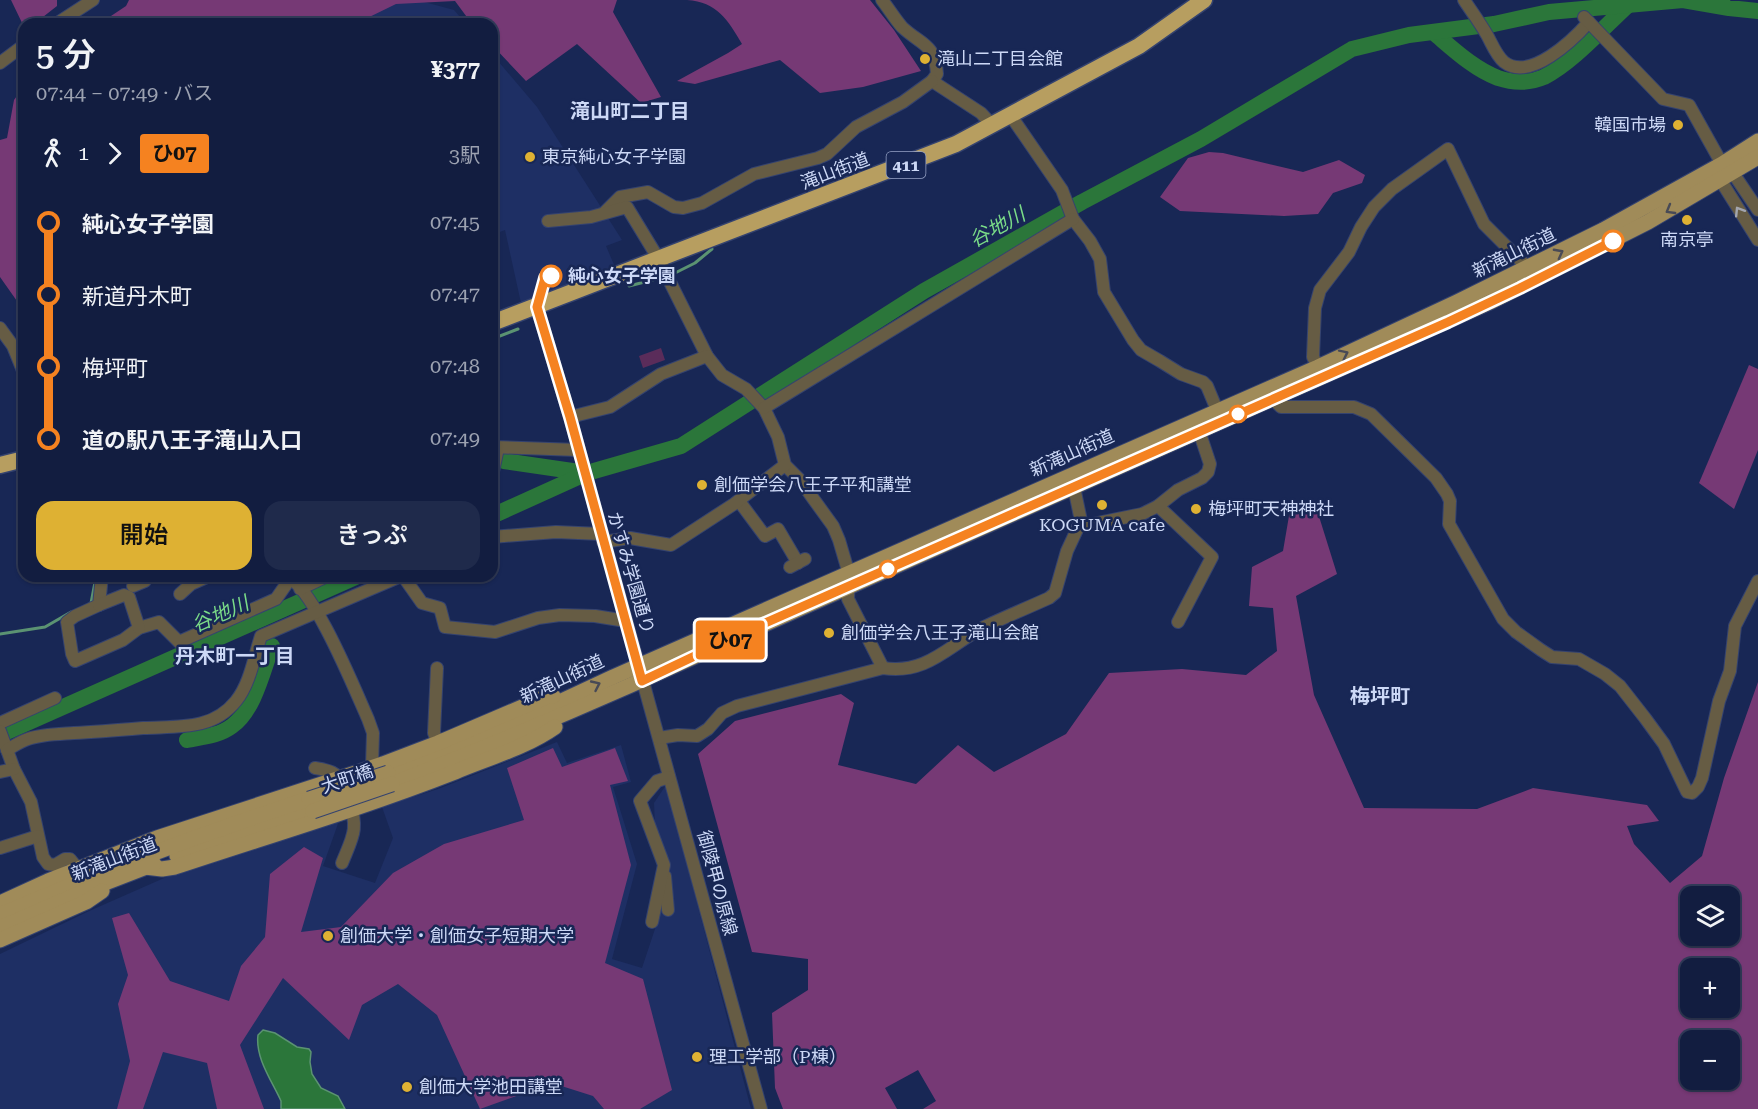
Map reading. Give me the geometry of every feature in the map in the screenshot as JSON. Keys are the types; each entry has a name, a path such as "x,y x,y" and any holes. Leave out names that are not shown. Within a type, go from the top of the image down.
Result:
{"highway":[{"name":"滝山街道","path":"498,321 928,156 993,126 1139,46 1204,0"},
{"path":"0,465 18,460"}],"main road":[{"name":"新滝山街道","path":"390,778 584,706 640,674 849,580 1147,448 1199,431 1273,399 1526,285 1628,233 1725,173 1758,141"},
{"name":"新滝山街道","path":"849,580 1074,487 1217,410 1318,367 1528,268 1631,214 1758,158"},
{"name":"新滝山街道","path":"390,778 571,696 640,674"},
{"path":"0,903 76,870 200,823 340,778 438,743 548,696 571,696"},
{"path":"145,867 162,869 175,867 384,799 542,736 584,706"},
{"name":"大町橋","path":"311,805 390,778"},
{"name":"新滝山街道","path":"0,928 145,867 311,805"},
{"name":"新滝山街道","path":"0,915 82,879 229,824 311,805"},
{"path":"0,940 86,902 122,877"}],"street":[{"path":"65,18 93,0"},
{"path":"604,213 620,197 648,192 674,207 683,208 702,203 754,174 818,158 827,154 856,127 903,102 932,81 937,74 932,52 917,37 903,28 882,0"},
{"path":"1467,4 1498,56 1506,64 1517,67 1531,66 1548,58 1577,36 1590,22 1663,99 1689,105 1758,240"},
{"path":"0,63 18,50"},
{"path":"932,81 981,113 993,126"},
{"path":"1011,116 1064,193 1072,217 1100,259 1104,292 1133,340 1141,350 1181,374 1203,382 1217,410"},
{"path":"1318,367 1313,357 1315,308 1320,291 1349,252 1361,226 1374,207 1392,189 1448,149 1484,224 1528,268"},
{"path":"1725,173 1758,210"},
{"path":"548,221 591,217 627,207 658,258 707,356 722,375 746,389 763,407 778,438 785,465 833,526 849,580 848,599 882,668"},
{"path":"763,407 1072,217"},
{"path":"498,447 579,453 537,307"},
{"path":"0,328 13,346 18,358"},
{"path":"570,417 610,407 661,374 707,356"},
{"path":"1273,399 1281,407 1354,407 1371,414 1436,478 1447,494 1450,501 1449,524 1503,619 1516,632 1552,657 1579,659 1605,674 1620,687 1664,744 1687,792 1692,793 1698,787 1702,777 1719,701 1730,671 1735,626 1758,581"},
{"path":"1078,527 1142,514 1158,506 1178,490 1202,478 1208,472 1210,464 1199,431"},
{"name":"かすみ学園通り","path":"579,453 640,674"},
{"path":"498,537 556,532 602,538 630,538 671,545 738,501 785,465"},
{"path":"658,738 697,736 708,729 722,713 737,706 882,668 896,670 929,662 983,628 1049,598 1055,592 1067,551 1081,521 1074,487"},
{"path":"738,501 765,536 778,529 798,563"},
{"path":"1158,506 1212,557 1178,622"},
{"path":"99,604 101,582"},
{"path":"133,586 143,582"},
{"path":"180,594 196,582"},
{"path":"139,628 129,597 124,595 75,616 67,622 75,662 123,640 139,628 159,621 175,644 276,599 287,582"},
{"path":"295,582 317,610 368,718 373,733 372,767 384,799"},
{"path":"302,590 316,582"},
{"path":"7,747 27,739 57,735 202,725 226,711 238,699 249,675 261,636 317,610 387,582"},
{"path":"406,582 422,603 440,608 445,627 495,632 538,618 560,615 596,616 626,621"},
{"path":"437,668 431,699 434,733 438,743"},
{"name":"御陵甲の原線","path":"640,674 761,1109"},
{"path":"0,723 55,698"},
{"path":"0,730 14,769 31,802 43,857 48,864 55,865 70,859 76,870"},
{"path":"315,768 330,770 340,778 355,819 355,830 342,862"},
{"path":"0,772 14,769"},
{"path":"668,910 664,866 640,801 657,781 669,777"},
{"path":"0,848 38,836"},
{"path":"652,922 664,866"}],"shaded area":[{"path":"11,0 57,0 57,6 42,18 20,18"},
{"path":"129,0 617,0 613,12 661,97 641,103 577,44 526,81 498,51 498,18 468,18 455,1 396,4 367,18 108,18 126,6"},
{"path":"371,0 417,0 454,10 461,18 348,18"},
{"path":"687,0 870,0 894,30 921,71 863,87 820,93 780,60 695,84 677,81 742,44 732,27 714,8 697,1"},
{"name":"東京純心女子学園","path":"498,61 537,107 622,240 606,246 615,267 521,303 505,230 498,233"},
{"path":"18,94 18,302 0,277 0,140 7,138 14,100"},
{"path":"1209,152 1223,153 1303,172 1339,160 1365,175 1362,183 1333,193 1318,214 1284,216 1180,211 1160,197 1188,158"},
{"path":"661,348 665,360 643,368 639,356"},
{"path":"1749,365 1758,369 1758,450 1734,509 1699,483"},
{"path":"1290,510 1317,510 1337,574 1296,596 1314,695 1364,808 1477,809 1533,788 1647,805 1659,821 1627,826 1634,844 1670,883 1702,856 1724,778 1758,682 1758,1109 923,1109 936,1101 918,1070 885,1088 897,1109 783,1109 775,1088 772,1013 808,990 808,959 752,952 698,754 735,721 841,694 854,703 838,765 916,784 958,745 994,772 1066,734 1109,673 1182,669 1246,675 1277,651 1273,608 1249,606 1252,567 1283,551"},
{"name":"創価大学・創価女子短期大学","path":"557,742 567,763 621,745 631,782 613,787 637,864 612,959 642,968 659,917 654,803 666,785 751,1109 0,1109 0,954 171,875 340,818 323,866 375,883 393,838 382,807 438,789"},
{"path":"553,748 562,767 615,748 628,781 610,785 631,865 605,963 643,979 672,1090 640,1109 604,1109 593,1096 552,1083 480,1109 437,1015 398,984 362,1005 349,1040 283,978 240,1045 264,1109 217,1109 207,1063 163,1052 143,1109 117,1109 130,1061 118,1004 128,975 112,918 129,913 170,981 229,1001 241,966 265,937 270,874 304,847 323,858 301,932 341,927 393,873 444,844 524,820 507,768"},
{"path":"263,1030 275,1033 297,1047 309,1049 312,1074 321,1088 338,1096 345,1109 281,1109 281,1101 259,1052 258,1035"}],"waterway":[{"name":"谷地川","path":"498,513 587,473 681,446 924,291 1082,202 1201,139 1352,49 1409,35 1494,24 1549,12 1683,0 1758,11"},
{"name":"谷地川","path":"1434,33 1464,58 1489,74 1521,82 1539,79 1555,71 1588,44 1628,5"},
{"path":"671,275 695,263 712,249"},
{"path":"629,286 664,277"},
{"path":"498,337 518,329"},
{"name":"谷地川","path":"504,461 586,473"},
{"path":"88,605 91,603 95,582"},
{"name":"谷地川","path":"0,735 344,582"},
{"path":"0,634 45,627 71,612"},
{"name":"谷地川","path":"187,740 222,732 240,719 257,689 272,646"}],"bus line":[{"name":"ひ07","path":"551,276 545,278 537,307 570,417 642,681 756,627 1448,322 1613,241"}],"place":[{"name":"滝山二丁目会館","path":"925,59"},
{"name":"韓国市場","path":"1678,125"},
{"name":"東京純心女子学園","path":"530,157"},
{"name":"南京亭","path":"1687,220"},
{"name":"純心女子学園","path":"551,276"},
{"name":"創価学会八王子平和講堂","path":"702,485"},
{"name":"KOGUMA cafe","path":"1102,505"},
{"name":"梅坪町天神神社","path":"1196,509"},
{"name":"創価学会八王子滝山会館","path":"829,633"},
{"name":"創価大学・創価女子短期大学","path":"328,936"},
{"name":"理工学部（P棟）","path":"697,1057"},
{"name":"創価大学池田講堂","path":"407,1087"}],"district":[{"name":"滝山町二丁目","path":"630,111"},
{"name":"丹木町一丁目","path":"235,656"},
{"name":"梅坪町","path":"1380,696"}]}
